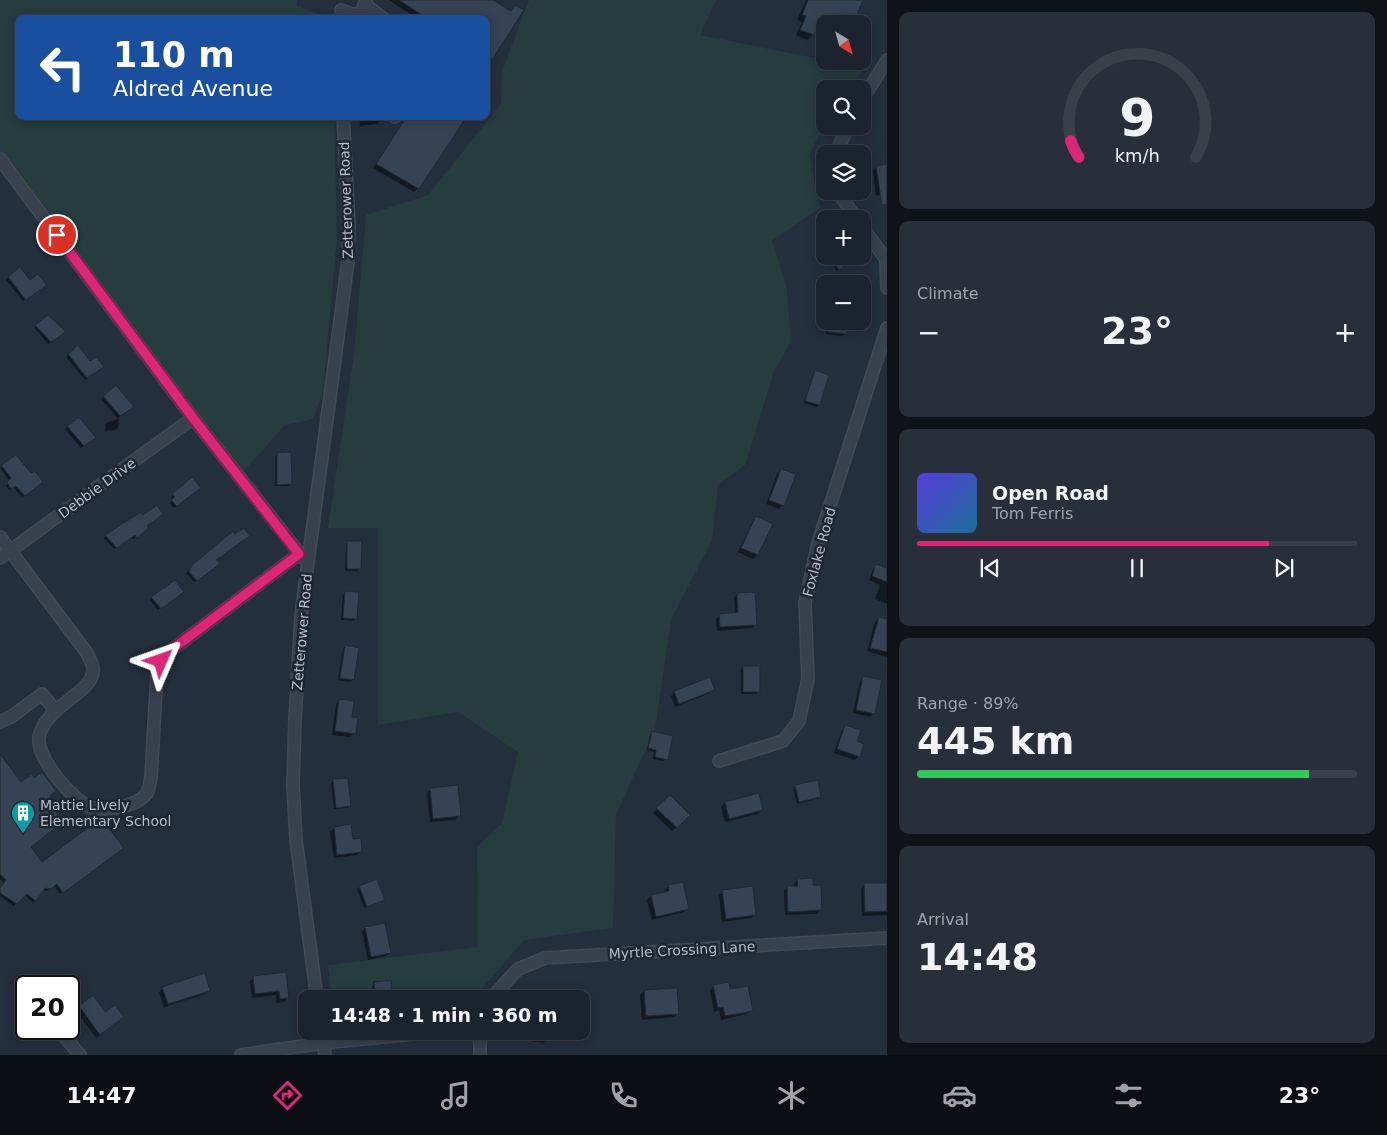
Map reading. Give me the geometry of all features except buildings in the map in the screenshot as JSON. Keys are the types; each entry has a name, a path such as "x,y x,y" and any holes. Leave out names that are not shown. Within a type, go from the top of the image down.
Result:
{"street":[{"path":"341,9 355,15 362,11 366,2 380,15"},
{"path":"871,86 887,60"},
{"name":"Zetterower Road","path":"316,990 296,840 293,784 295,720 301,615 348,261 350,224 343,120"},
{"path":"0,159 193,418 308,565"},
{"path":"871,238 886,259 887,288"},
{"name":"Foxlake Road","path":"719,761 783,741 799,721 808,679 805,603 818,543 887,328"},
{"name":"Debbie Drive","path":"0,558 193,418"},
{"path":"0,537 87,653 94,671 89,682 55,710 45,724 39,739 45,763 75,798 93,808 108,809 128,806 146,793 151,778 157,672 161,661 170,651 299,554"},
{"path":"0,722 11,717 42,694 55,710"},
{"name":"Myrtle Crossing Lane","path":"499,990 518,970 545,958 887,938"},
{"path":"67,1040 80,1055"},
{"path":"241,1055 353,1040"},
{"path":"480,1040 480,1055"}],"green space":[{"path":"0,0 297,0 297,6 320,15 15,15 15,120 334,120 337,237 323,392 313,419 285,425 242,473 0,152"},
{"path":"529,0 716,0 700,35 816,58 816,70 863,70 855,80 816,80 816,135 820,135 809,154 816,188 816,200 818,200 820,208 772,241 787,288 791,342 774,371 745,465 718,485 712,540 671,620 655,729 616,814 613,928 524,940 479,990 331,990 328,965 478,947 477,847 502,823 518,752 458,712 378,725 378,528 328,528 354,354 366,215 428,195 501,104 502,72"}],"place":[{"name":"Mattie Lively Elementary School","path":"23,834"}],"route":[{"path":"57,235 193,418 299,554 170,651 161,661"}]}
